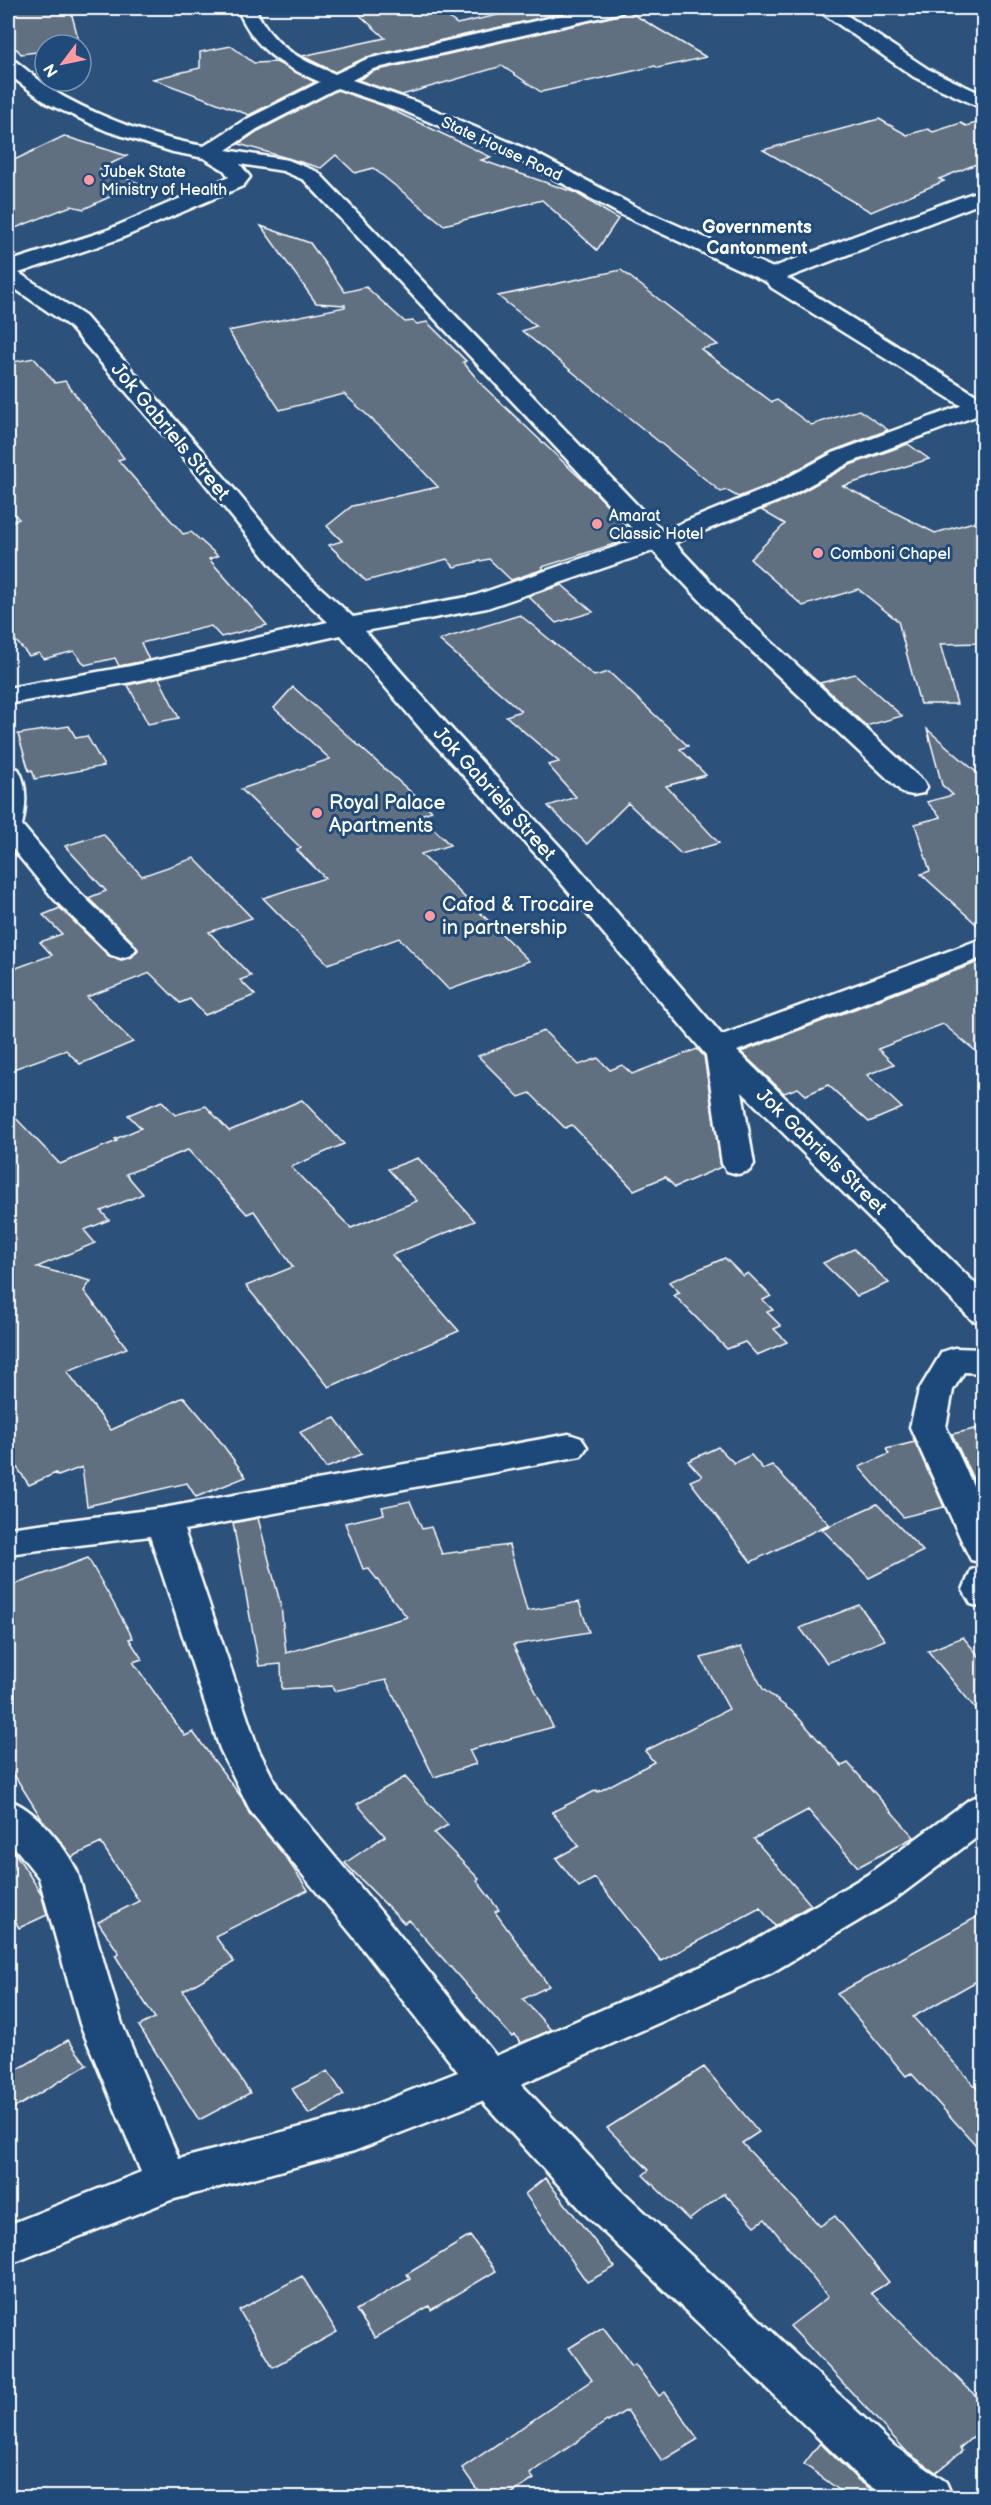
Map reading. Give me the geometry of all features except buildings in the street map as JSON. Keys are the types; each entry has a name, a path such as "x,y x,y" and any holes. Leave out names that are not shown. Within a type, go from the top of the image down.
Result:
{"street":[{"name":"State House Road","path":"246,8 255,29 280,54 300,66 335,81 409,106 526,156 629,211 772,276 780,284 981,409"},
{"path":"208,152 250,125 367,65 615,8"},
{"path":"824,8 921,73 984,103"},
{"path":"8,65 55,99 114,127 180,148 288,166 311,176 731,618 913,788"},
{"path":"8,269 112,235 236,182 240,177 231,166 208,152"},
{"path":"772,276 984,195"},
{"name":"Jok Gabriels Street","path":"8,276 77,321 197,459 294,577 347,626 436,729 555,858 717,1049 984,1312"},
{"path":"8,696 131,674 347,626 478,603 683,532 779,492 841,458 981,409"},
{"path":"8,775 12,806 8,826 64,893 121,949"},
{"path":"738,1164 720,1047 984,947"},
{"path":"984,1361 954,1360 936,1390 928,1427 984,1550"},
{"path":"8,1541 163,1521 569,1447"},
{"path":"163,1521 239,1749 265,1801 367,1924 489,2079 602,2202 877,2462 929,2498"},
{"path":"984,1580 981,1590 984,1594"},
{"path":"8,2245 167,2182 354,2132 489,2079 756,1961 881,1887 984,1810"},
{"path":"8,1816 20,1825 57,1870 101,2024 167,2182"}],"place":[{"name":"Jubek State Ministry of Health","path":"89,180"},
{"name":"Amarat Classic Hotel","path":"597,524"},
{"name":"Comboni Chapel","path":"818,553"},
{"name":"Royal Palace Apartments","path":"317,813"},
{"name":"Cafod & Trocaire in partnership","path":"430,916"}],"district":[{"name":"Governments Cantonment","path":"757,237"}]}
